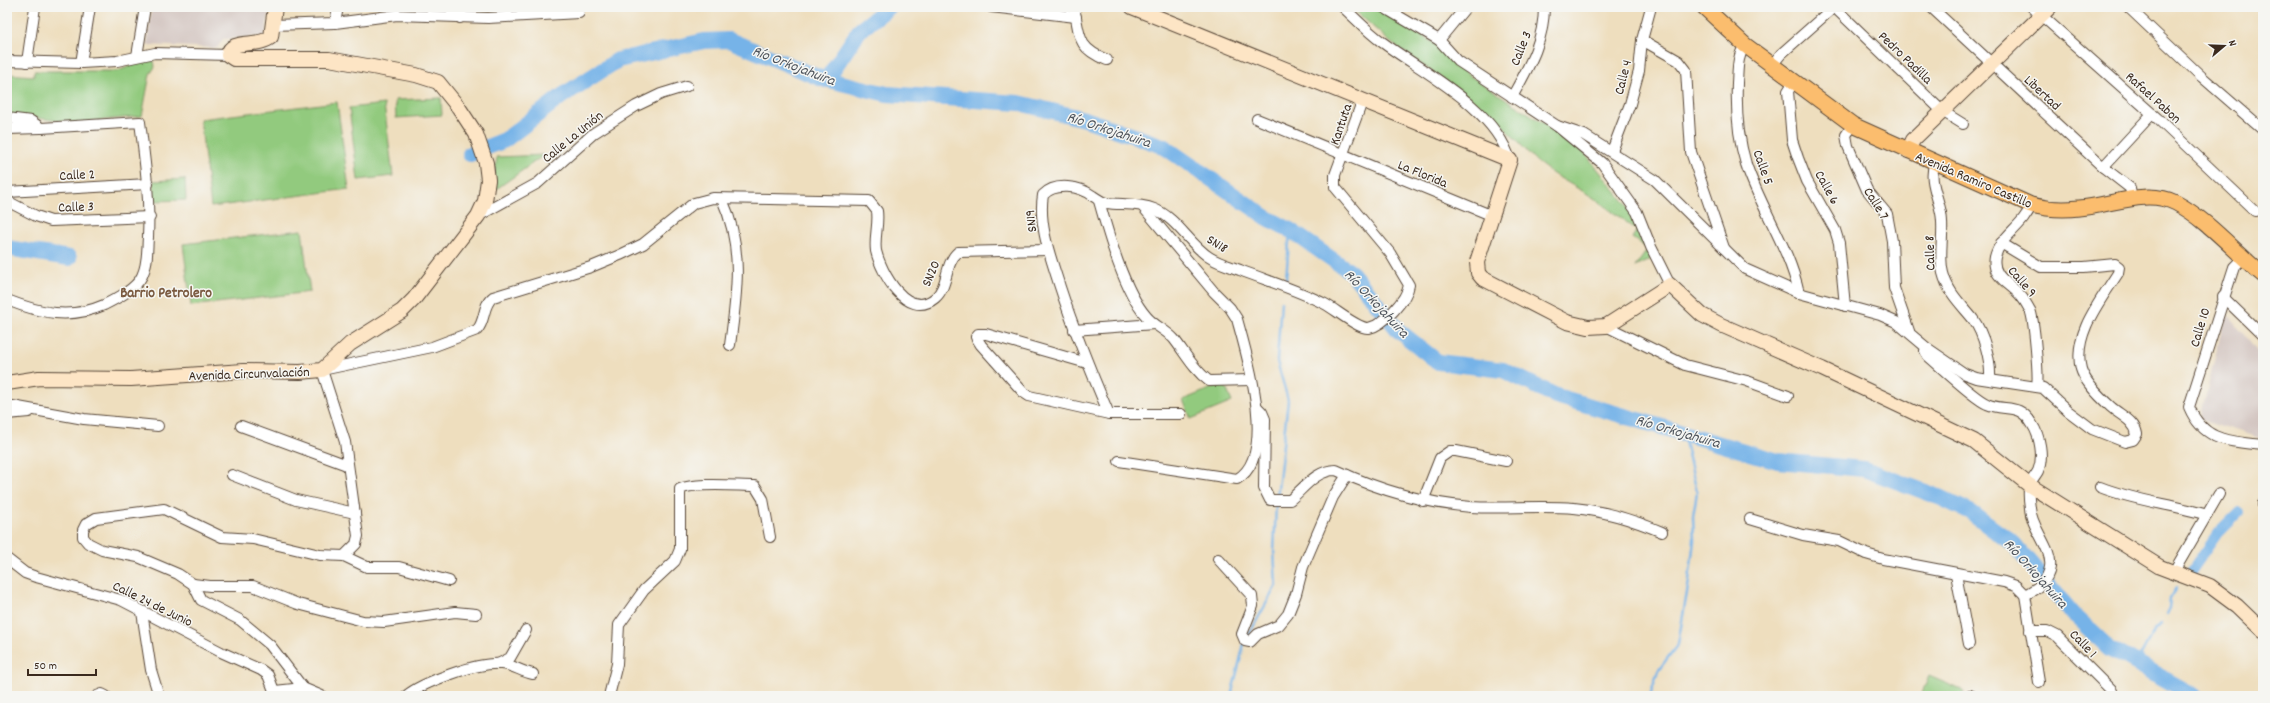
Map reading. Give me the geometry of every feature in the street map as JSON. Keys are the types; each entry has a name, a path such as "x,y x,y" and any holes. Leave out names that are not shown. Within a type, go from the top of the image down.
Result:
{"main road":[{"path":"228,55 228,50 236,44 257,44 268,40 271,37 275,7"},
{"path":"1132,7 1362,102 1510,160 1493,216 1476,262 1478,273 1482,278 1567,322 1588,327 1606,326 1670,285 1702,315 1721,325 1822,369 1974,441 2029,485 2172,573 2210,586 2237,606 2263,631"},
{"name":"Avenida Ramiro Castillo","path":"1704,7 1745,45 1853,124 1908,151 2031,205 2055,209 2081,208 2132,198 2162,198 2175,202 2191,212 2242,259 2263,275"},
{"path":"1908,151 1913,140 1992,64 2041,10"},
{"name":"Avenida Circunvalación","path":"7,383 39,378 131,379 243,371 300,372 322,370 350,344 402,311 414,299 478,216 484,201 488,180 486,163 478,140 447,92 438,82 329,59 234,60 228,55"}],"street":[{"path":"26,62 35,7"},
{"path":"81,63 90,7"},
{"path":"137,56 145,7"},
{"path":"335,23 338,7"},
{"path":"460,18 462,7"},
{"path":"991,7 1075,12 1082,43 1089,52 1107,60"},
{"path":"1343,7 1380,41 1472,106 1500,138 1507,150 1510,160"},
{"path":"1384,7 1439,40 1458,61 1557,126 1602,163 1637,212 1651,246 1670,285"},
{"name":"Calle 3","path":"1512,97 1535,55 1544,23 1544,7"},
{"name":"Calle 4","path":"1612,151 1630,104 1639,71 1642,40 1652,7"},
{"path":"1772,65 1781,54 1834,7"},
{"name":"Pedro Padilla","path":"1834,7 1942,111 1962,124"},
{"name":"Libertad","path":"1931,7 2103,167 2130,188 2132,198"},
{"path":"2128,7 2202,77 2263,130"},
{"path":"1439,40 1464,9"},
{"name":"Rafael Pabon","path":"2041,10 2255,211"},
{"path":"273,26 335,23 398,11 460,18 579,13"},
{"path":"1642,40 1679,61 1686,70 1691,152 1724,248"},
{"name":"Calle 5","path":"1745,45 1738,54 1737,94 1740,140 1746,164 1792,265 1799,293"},
{"path":"7,61 81,63 117,61 137,56 155,54 228,55"},
{"name":"Calle 6","path":"1794,82 1788,91 1792,140 1807,182 1835,230 1842,262 1845,306"},
{"name":"Calle La Unión","path":"478,216 538,183 594,133 636,106 661,94 687,86"},
{"name":"Kantuta","path":"1362,102 1344,156 1335,175 1335,187 1343,199 1370,227 1407,279 1409,285 1408,292 1400,305 1377,324"},
{"path":"2103,167 2152,114"},
{"path":"7,118 31,121 41,128"},
{"name":"La Florida","path":"1257,119 1493,216"},
{"path":"7,129 140,122 148,184 150,217 148,255 142,277 121,295 90,311 69,315 52,314 29,309 7,300"},
{"name":"Calle 7","path":"1853,124 1846,135 1848,146 1868,190 1886,214 1891,234 1894,288 1909,331"},
{"path":"1557,126 1584,135 1612,151 1655,180 1724,248 1737,264 1745,269 1799,293 1880,315 1896,322 1909,331 1927,348 1965,374 1976,378 2037,386 2049,391 2068,411 2092,429 2125,442 2133,440 2136,436 2134,427 2112,408 2088,382 2082,369 2080,351 2084,334 2098,303 2118,273 2119,267 2115,264 2084,267 2041,267 2001,244"},
{"name":"Calle 8","path":"1935,163 1931,172 1942,214 1943,272 1947,286 1972,318 1980,331 1990,379"},
{"name":"Calle 2","path":"7,192 148,184"},
{"name":"SN18","path":"1047,190 1056,187 1081,190 1099,200 1154,209 1166,216 1193,244 1220,263 1324,303 1359,326 1369,328 1377,324"},
{"name":"SN19","path":"1047,190 1043,195 1042,200 1043,222 1048,250 1074,330 1109,414"},
{"path":"344,556 356,544 358,536 347,465 346,442 341,423 322,370 425,348 462,337 477,330 482,325 487,305 493,297 591,267 620,255 643,244 694,203 708,199 722,199 733,227 738,255 730,345"},
{"name":"SN20","path":"722,199 868,201 877,211 876,239 880,263 900,296 907,301 916,303 934,298 941,290 950,262 958,252 1048,250"},
{"path":"1099,200 1118,262 1145,316 1154,324 1165,329 1198,372 1209,381 1251,380"},
{"name":"Calle 3","path":"7,201 36,216 51,221 150,217"},
{"name":"Calle 9","path":"2031,205 2027,216 2001,244 1995,256 1994,265 1997,274 2020,294 2031,312 2037,386"},
{"path":"1119,461 1237,479 1248,470 1256,451 1257,407 1237,319 1230,308 1214,292 1143,207"},
{"name":"Calle 10","path":"2242,259 2234,267 2223,297 2189,407 2207,433 2218,438 2263,445"},
{"path":"2223,297 2263,336"},
{"path":"1074,330 1154,324"},
{"path":"1606,326 1685,365 1747,381 1788,396"},
{"path":"1087,363 986,334 978,334 976,337 981,345 1029,396 1109,414 1181,414"},
{"path":"1927,348 1925,351 1928,356 1985,404 2011,407 2023,414 2032,424 2040,444 2040,459 2038,470 2029,485 2030,509 2033,524 2050,557 2051,566 2048,577 2028,593"},
{"path":"7,405 84,419 158,426"},
{"path":"1257,407 1262,412 1265,419 1264,488 1270,500 1285,501 1323,472 1336,470 1423,501 1471,507 1574,508 1611,514 1662,532"},
{"path":"7,414 43,411"},
{"path":"241,426 347,465"},
{"path":"1423,501 1440,458 1445,453 1456,451 1506,461"},
{"path":"232,475 296,500 355,513"},
{"path":"1218,560 1252,596 1253,606 1243,627 1244,639 1250,642 1258,634 1279,625 1288,614 1296,594 1303,567 1333,497 1347,475"},
{"path":"609,696 617,664 619,625 644,590 675,561 680,549 680,489 685,487 755,486 763,499 770,537"},
{"path":"2100,488 2115,493 2177,506 2207,515"},
{"path":"2172,573 2219,494"},
{"path":"2263,503 2263,511"},
{"path":"449,581 399,567 367,567 344,556 320,555 254,539 222,537 164,509 96,518 86,524 83,530 83,537 92,546 102,550 145,560 178,574 194,584 253,586 298,604 363,621 384,622 455,612 476,614"},
{"path":"1750,519 1804,535 1839,541 1866,554 1883,559 2004,582 2016,586 2028,593"},
{"name":"Calle 24 de Junio","path":"7,559 25,573 111,597 261,670 268,675 276,693"},
{"path":"1956,574 1969,644"},
{"path":"194,584 201,600 240,620 270,645 303,688 322,696"},
{"path":"2028,593 2030,631 2039,682"},
{"path":"142,612 151,670 159,696"},
{"path":"406,696 415,689 455,673 498,664 510,658 526,630"},
{"name":"Calle 1","path":"2030,631 2047,631 2057,636 2112,691"},
{"path":"498,664 533,674"},
{"path":"276,693 303,688"},
{"path":"97,696 102,694 106,696"}],"shaded area":[{"path":"152,7 270,7 265,36 223,39 217,48 147,45"},
{"path":"2226,312 2263,359 2263,439 2200,419"}],"green space":[{"path":"1351,7 1378,7 1383,10 1444,50 1467,74 1578,145 1627,205 1646,248 1632,238 1637,230 1591,196 1553,174 1536,161 1493,115 1390,42"},
{"path":"145,60 154,61 155,67 150,74 142,116 75,123 7,114 7,74 34,76 34,71 118,71"},
{"path":"441,98 442,115 396,118 395,100"},
{"path":"337,102 349,189 211,207 200,119"},
{"path":"384,104 393,176 358,180 349,108"},
{"path":"544,155 488,195 493,182 497,157"},
{"path":"185,179 186,200 154,201 153,181"},
{"path":"302,230 310,292 191,306 183,244"},
{"path":"1647,250 1651,259 1635,267"},
{"path":"1224,383 1232,402 1191,419 1183,400"},
{"path":"1929,676 1964,691 1962,696 1921,696"}],"waterway":[{"path":"826,80 859,31 889,7"},
{"name":"Río Orkojahuira","path":"470,154 505,140 562,96 618,60 704,41 729,40 820,78 887,94 1019,103 1085,119 1163,146 1266,217 1290,230 1352,273 1399,331 1438,362 1503,370 1556,396 1778,461 1864,469 1939,497 1972,513 2014,544 2074,615 2109,648 2195,696"},
{"path":"1286,279 1290,230"},
{"name":"Río Orkojahuira","path":"7,248 69,258"},
{"path":"1277,498 1288,400 1277,361 1281,301"},
{"path":"1650,696 1658,671 1678,644 1689,581 1694,540 1693,516 1697,492 1683,433"},
{"path":"1247,638 1276,586 1274,551 1276,503"},
{"path":"2189,575 2218,533 2239,512"},
{"path":"2166,615 2169,609 2170,599 2177,588"},
{"path":"2137,662 2153,632 2160,625"},
{"path":"1231,696 1244,644"}],"district":[{"name":"Barrio Petrolero","path":"166,292"}]}
